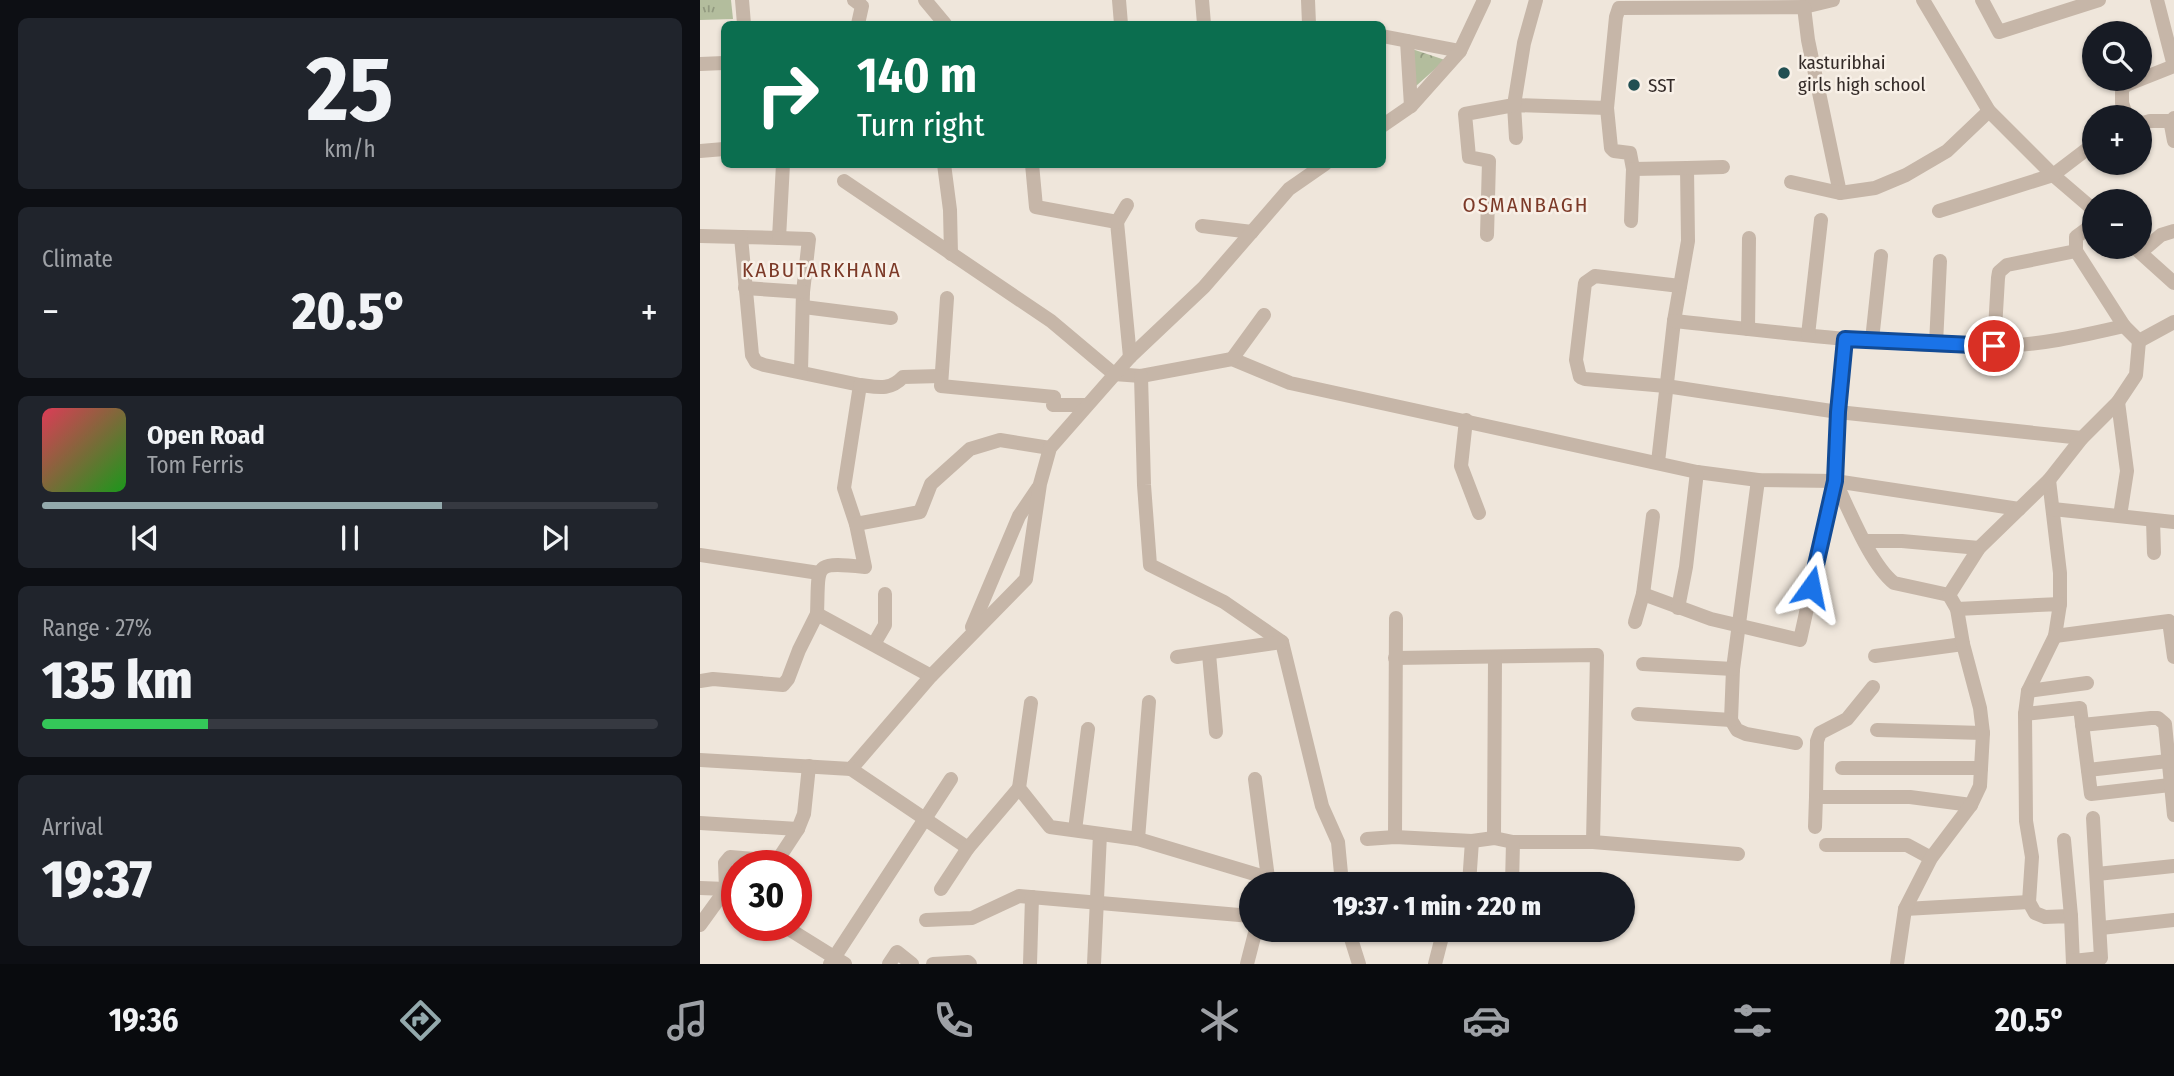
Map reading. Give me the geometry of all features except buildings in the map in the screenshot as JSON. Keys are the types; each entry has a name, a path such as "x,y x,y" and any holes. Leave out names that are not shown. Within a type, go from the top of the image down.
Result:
{"street":[{"path":"742,0 744,21"},
{"path":"854,0 862,6 859,21"},
{"path":"925,0 942,21"},
{"path":"1119,0 1121,21"},
{"path":"1202,0 1204,21"},
{"path":"1308,0 1309,21"},
{"path":"1386,123 1411,106 1460,51 1484,0"},
{"path":"1516,138 1514,105 1524,43 1536,0"},
{"path":"1923,0 1989,111 2082,200"},
{"path":"1982,0 1999,32 2099,0"},
{"path":"2124,105 2121,96 2126,85 2174,66 2157,0"},
{"path":"1631,221 1633,169 1630,153 1614,151 1611,148 1607,108 1619,4 1804,7 1825,1"},
{"path":"1804,7 1808,40 1840,193"},
{"path":"1386,37 1460,51"},
{"path":"1406,41 1411,106"},
{"path":"700,64 721,63"},
{"path":"1487,235 1489,161 1469,157 1465,114 1514,105 1607,108"},
{"path":"1791,182 1840,193 1875,188 1906,176 1947,151 1989,111"},
{"path":"2152,121 2173,119 2174,141"},
{"path":"700,151 721,149"},
{"path":"1939,211 2053,175 2082,153"},
{"path":"1633,169 1723,167"},
{"path":"779,238 783,168"},
{"path":"945,168 950,210 951,254"},
{"path":"1032,168 1036,207 1117,222"},
{"path":"851,769 931,676 1026,579 1040,484 1050,448 1129,358 1204,288 1289,189 1319,168"},
{"path":"1657,462 1674,321 1688,241 1687,169"},
{"path":"844,181 1051,321 1114,374 1141,376 1232,359 1290,383 1697,472 1758,480 1835,481 2019,509"},
{"path":"1127,205 1117,222 1129,358"},
{"path":"1808,335 1821,220"},
{"path":"1202,226 1252,232"},
{"path":"2152,240 2174,231"},
{"path":"2082,233 2077,237 2076,251 2124,326 2139,341"},
{"path":"700,236 809,239 803,300 801,372"},
{"path":"741,237 752,355 756,362 885,388 895,385 903,377 942,376"},
{"path":"1748,329 1749,238"},
{"path":"1994,346 1998,278 2002,268 2076,251"},
{"path":"1872,340 1881,256"},
{"path":"2149,259 2174,283"},
{"path":"1936,344 1940,261"},
{"path":"1680,286 1595,276 1584,283 1576,360 1580,377 1666,386 1838,412 2081,438"},
{"path":"745,288 891,318"},
{"path":"947,298 941,386 1054,397 1053,405 1085,405"},
{"path":"1232,359 1264,315"},
{"path":"1674,321 1845,339 1994,346 2058,341 2124,326"},
{"path":"2139,341 2174,322"},
{"path":"1643,594 1739,627 1800,640 1835,481 1845,339"},
{"path":"1949,595 1979,548 2049,480 2081,438 2118,402 2136,375 2139,341"},
{"path":"1141,376 1144,485 1150,565 1224,602 1282,642 1322,806 1338,842 1341,872"},
{"path":"700,681 713,678 783,685 789,679 799,650 817,614 819,573 824,566 831,564 865,567 856,524 844,488 860,385"},
{"path":"2118,402 2127,471 2120,516"},
{"path":"1466,421 1461,466 1479,513"},
{"path":"856,524 920,512 931,484 970,449 1000,440 1050,448"},
{"path":"1678,608 1686,568 1697,472"},
{"path":"1758,480 1733,668 1731,720 1737,730 1746,734 1796,743"},
{"path":"2049,480 2060,573 2060,604 2055,636 2028,691 2025,714 2026,821 2032,857 2029,902 2035,913 2045,917 2071,915"},
{"path":"1835,481 1865,541 1894,583 1949,595 1957,609 1980,708 1983,733 1980,786 1971,805 1931,858 1905,909 1897,964"},
{"path":"969,635 1019,516 1040,484"},
{"path":"2053,509 2174,522"},
{"path":"1634,622 1643,594 1653,516"},
{"path":"2153,520 2154,553"},
{"path":"1865,541 1902,541 1979,548"},
{"path":"700,555 819,573"},
{"path":"874,644 885,625 885,594"},
{"path":"1957,609 2060,604"},
{"path":"817,614 931,676"},
{"path":"1395,837 1396,618"},
{"path":"2055,636 2169,621 2174,657"},
{"path":"1177,657 1282,642"},
{"path":"1875,656 1963,644"},
{"path":"1209,654 1216,732"},
{"path":"1395,658 1597,655 1592,842"},
{"path":"1494,838 1495,658"},
{"path":"1643,664 1733,668"},
{"path":"2028,691 2087,683"},
{"path":"1815,827 1817,741 1820,733 1847,719 1873,687"},
{"path":"1139,839 1149,702"},
{"path":"941,888 968,848 1019,788 1031,704"},
{"path":"2025,714 2080,708 2091,794 2171,785"},
{"path":"1638,714 1731,720"},
{"path":"2082,725 2158,718 2165,724 2174,815"},
{"path":"1076,830 1088,729"},
{"path":"1877,730 1983,733"},
{"path":"700,760 851,769 968,848"},
{"path":"2088,770 2168,761"},
{"path":"784,850 798,829 803,814 809,766"},
{"path":"1842,768 1981,768"},
{"path":"807,941 837,962 923,819 951,779"},
{"path":"1255,779 1269,872"},
{"path":"1019,788 1049,827 1139,839 1240,872"},
{"path":"1816,797 1910,797 1971,805"},
{"path":"2064,840 2073,963 2101,958 2093,818"},
{"path":"700,823 798,829"},
{"path":"1094,964 1100,834"},
{"path":"1367,839 1395,837 1472,841 1494,838 1513,842 1592,842 1738,854"},
{"path":"1470,872 1472,841"},
{"path":"1512,872 1513,842"},
{"path":"1826,845 1907,845 1931,858"},
{"path":"2097,874 2174,866"},
{"path":"700,888 721,891"},
{"path":"926,920 972,918 1019,896 1239,915"},
{"path":"1030,964 1032,897"},
{"path":"1905,909 2029,902"},
{"path":"700,925 721,903"},
{"path":"2101,928 2174,920"},
{"path":"1247,964 1253,942"},
{"path":"1352,942 1359,964"},
{"path":"1435,964 1441,942"},
{"path":"889,964 897,952 912,964"},
{"path":"933,964 970,964"}],"green space":[{"path":"700,0 731,0 733,19 700,20"},
{"path":"1403,46 1445,60 1406,95"}],"place":[{"name":"kasturibhai girls high school","path":"1784,73"},
{"name":"SST","path":"1634,85"}],"district":[{"name":"OSMANBAGH","path":"1526,205"},
{"name":"KABUTARKHANA","path":"822,270"}],"route":[{"path":"1811,587 1835,481 1845,339 1994,346"}]}
